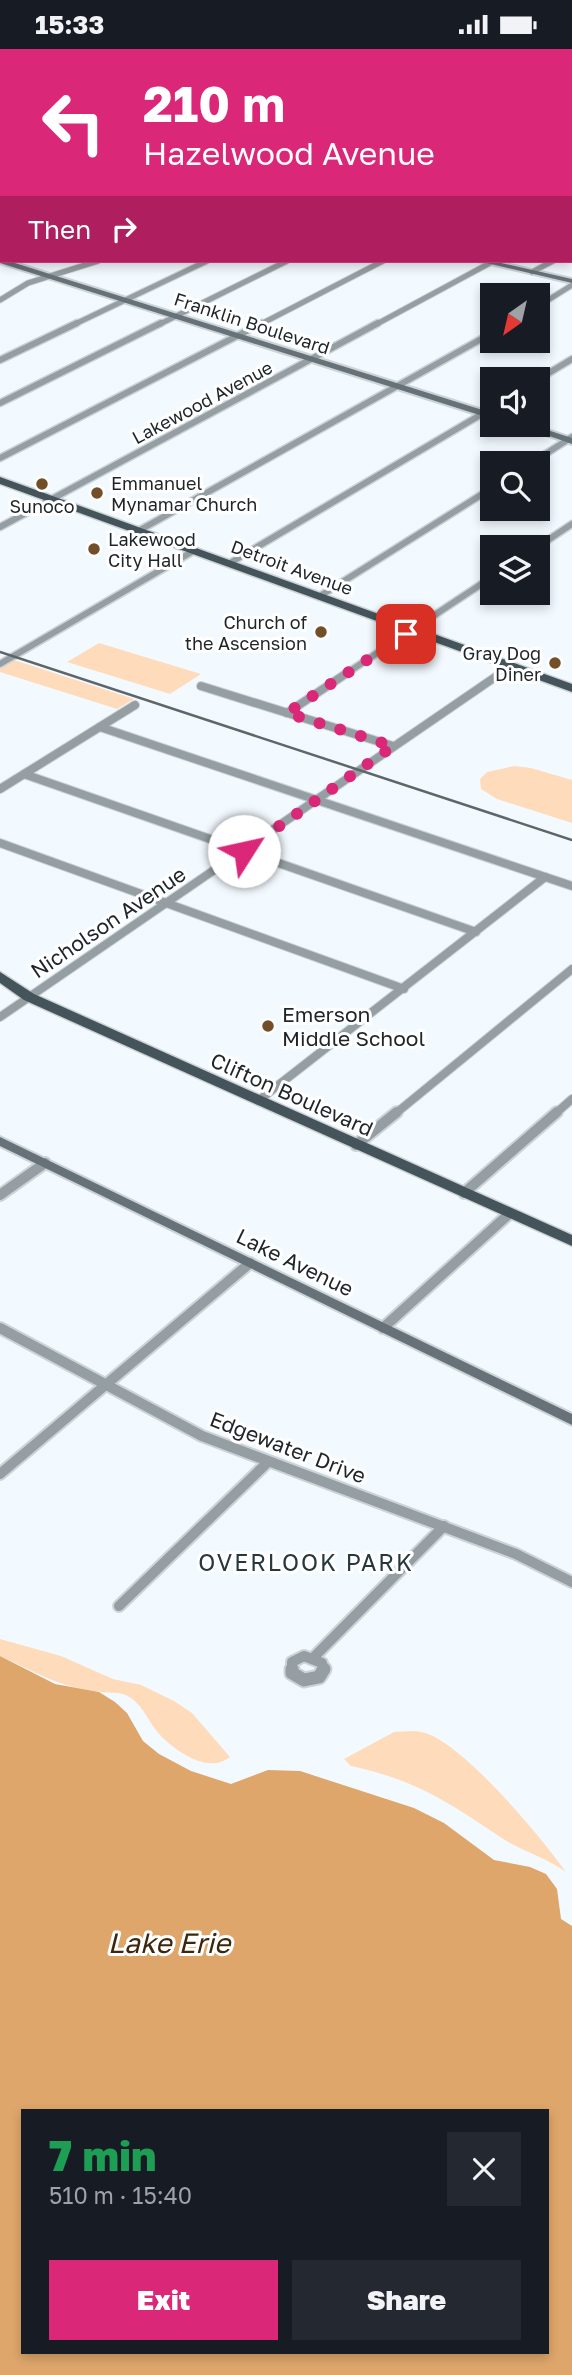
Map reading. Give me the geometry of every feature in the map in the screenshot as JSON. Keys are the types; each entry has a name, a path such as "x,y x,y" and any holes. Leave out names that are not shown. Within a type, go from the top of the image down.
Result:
{"main road":[{"name":"Detroit Avenue","path":"0,480 572,688"},
{"name":"Clifton Boulevard","path":"0,976 29,997 572,1241"}],"street":[{"name":"Franklin Boulevard","path":"12,263 176,315 234,337 480,413"},
{"path":"0,300 29,283 91,263"},
{"path":"0,360 203,263"},
{"path":"0,403 283,263"},
{"path":"0,458 379,263"},
{"name":"Lakewood Avenue","path":"0,527 484,263"},
{"path":"491,263 572,283"},
{"path":"532,272 549,263"},
{"path":"550,297 572,283"},
{"path":"140,530 480,336"},
{"path":"550,372 572,359"},
{"path":"230,563 480,419"},
{"path":"550,433 571,439"},
{"path":"550,452 571,439"},
{"path":"320,596 480,496"},
{"path":"550,538 572,523"},
{"path":"0,664 195,550"},
{"path":"287,713 480,585"},
{"name":"Nicholson Avenue","path":"0,1017 512,666"},
{"path":"201,686 393,746"},
{"path":"0,789 135,705"},
{"path":"100,727 572,886"},
{"path":"24,774 475,932"},
{"path":"0,843 404,989"},
{"path":"258,1101 545,877"},
{"path":"355,1145 572,969"},
{"path":"464,1193 572,1099"},
{"name":"Lake Avenue","path":"0,1141 572,1420"},
{"path":"0,1195 45,1163"},
{"path":"383,1328 509,1214"},
{"path":"0,1474 250,1263"},
{"name":"Edgewater Drive","path":"0,1328 202,1436 444,1526 537,1563 572,1582"},
{"path":"119,1606 268,1462"},
{"path":"314,1657 444,1526"}],"shaded area":[{"path":"99,643 201,674 170,694 67,662"},
{"path":"14,660 134,699 117,709 0,672 0,669"},
{"path":"514,766 572,780 572,823 497,799 481,789 480,779 487,772"},
{"path":"0,1639 61,1656 113,1679 141,1685 174,1701 192,1713 230,1757 213,1763 185,1755 161,1736 140,1706 131,1698 118,1693 80,1688 46,1677 0,1656"},
{"path":"394,1732 421,1732 437,1738 456,1752 499,1792 566,1872 508,1842 430,1793 394,1778 351,1766 344,1759"}],"water":[{"name":"Lake Erie","path":"0,1656 55,1684 99,1692 127,1713 143,1741 159,1754 191,1771 231,1784 268,1770 300,1771 414,1808 444,1823 494,1860 530,1867 546,1874 557,1889 561,1919 572,1926 572,2375 0,2375"}],"railway":[{"path":"0,652 572,840"}],"place":[{"name":"Sunoco","path":"42,484"},
{"name":"Emmanuel Mynamar Church","path":"97,493"},
{"name":"Lakewood City Hall","path":"94,549"},
{"name":"Church of the Ascension","path":"321,632"},
{"name":"Gray Dog Diner","path":"555,663"},
{"name":"Emerson Middle School","path":"268,1026"}],"district":[{"name":"OVERLOOK PARK","path":"306,1562"}],"route":[{"path":"244,851 393,746 287,713 406,634"}]}
